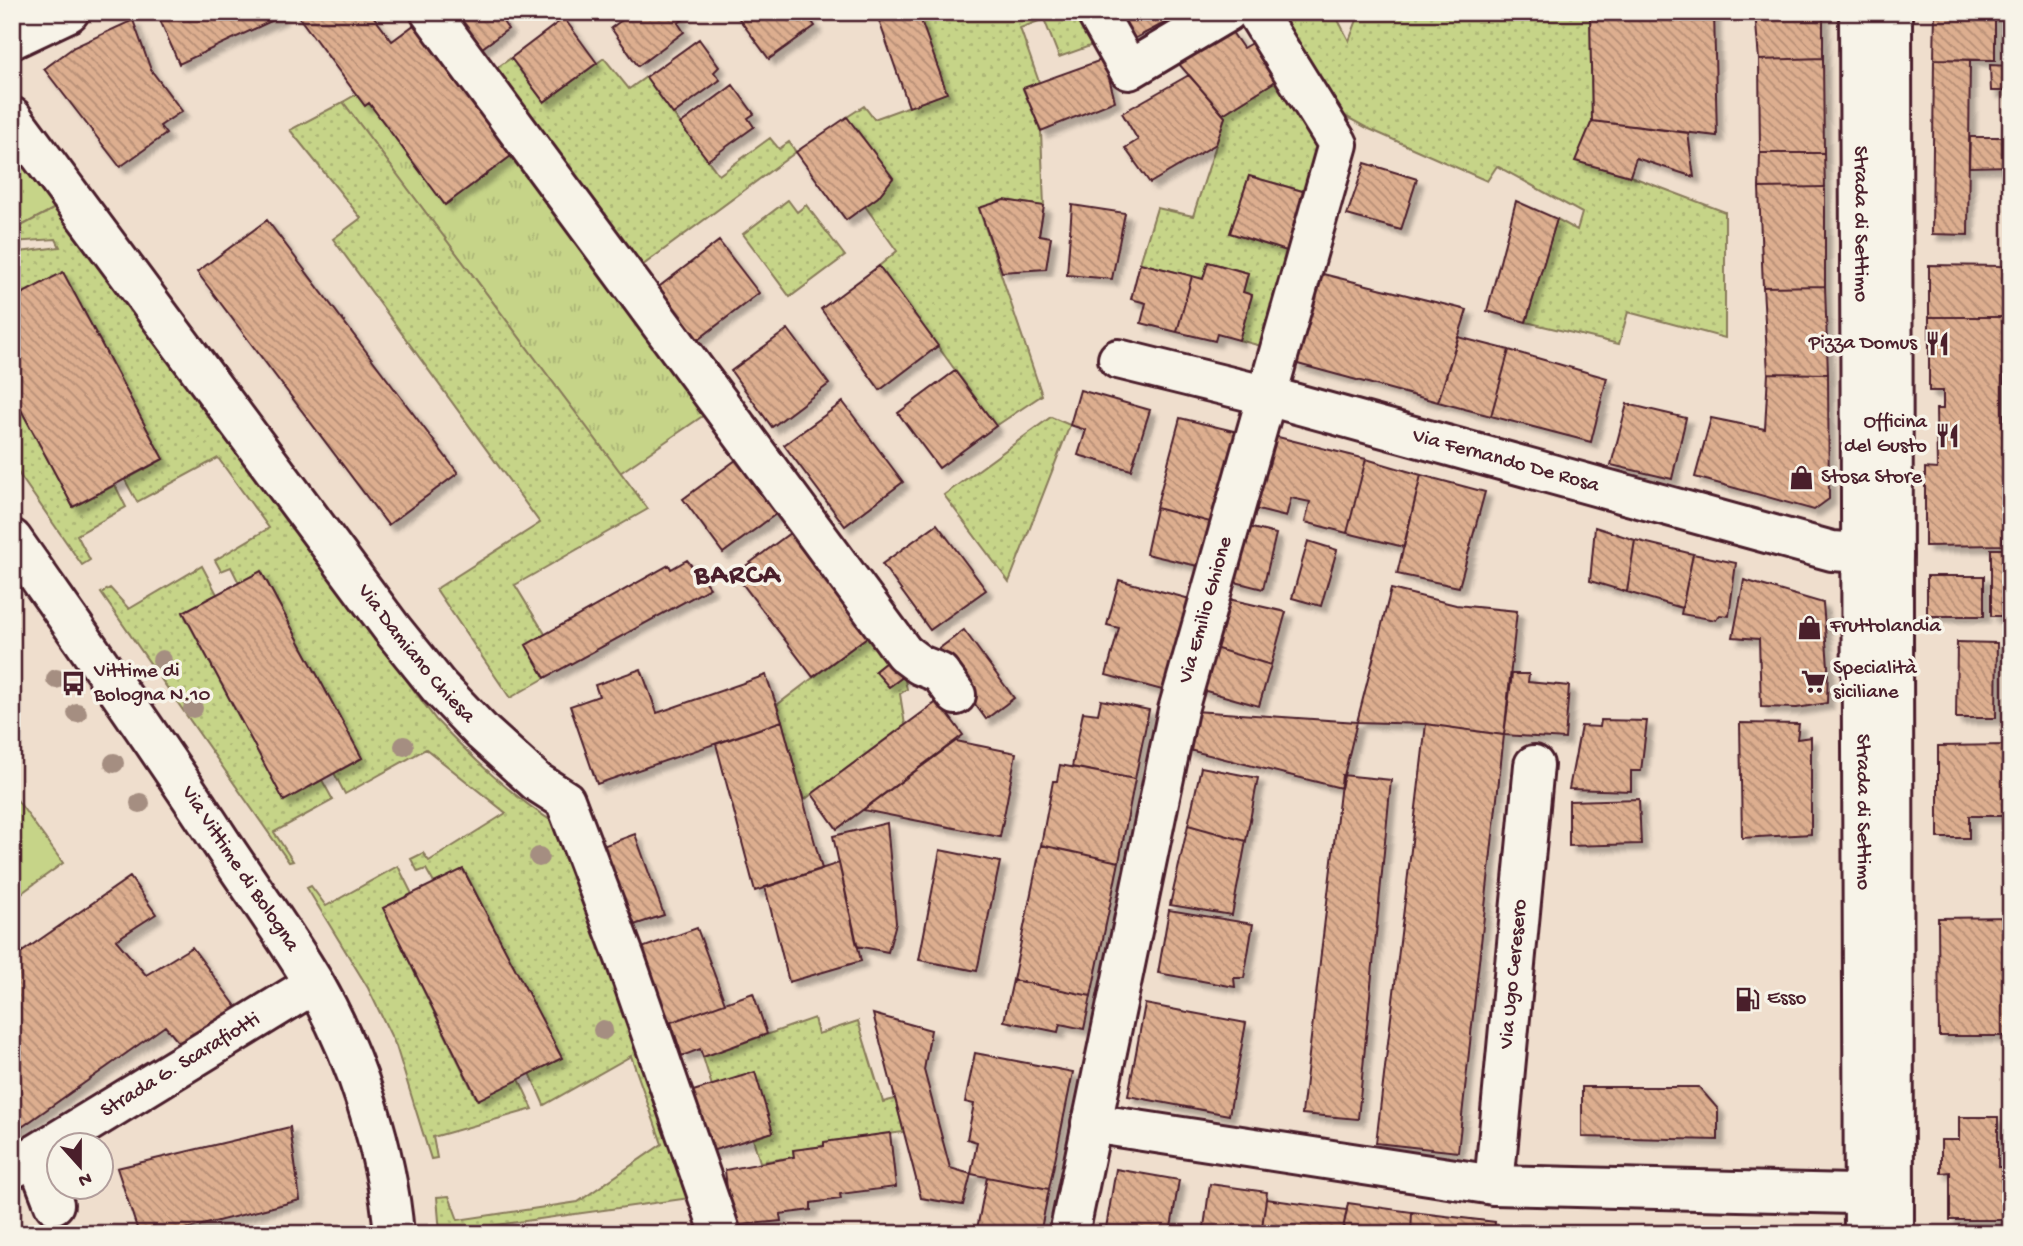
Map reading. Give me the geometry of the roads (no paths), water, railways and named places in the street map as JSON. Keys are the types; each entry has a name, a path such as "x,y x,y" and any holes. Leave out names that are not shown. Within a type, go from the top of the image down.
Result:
{"street":[{"path":"12,39 69,12"},
{"path":"430,12 904,653 920,665 940,673 956,695"},
{"path":"1096,12 1129,69 1227,12"},
{"name":"Via Emilio Ghione","path":"1069,1234 1178,710 1264,395 1338,144 1256,12"},
{"name":"Strada di Settimo","path":"1859,12 1877,555 1879,1195 1894,1234"},
{"name":"Strada di Settimo","path":"1877,555 1892,12"},
{"name":"Via Damiano Chiesa","path":"12,117 393,630 439,687 483,733 537,782 565,800 625,958 721,1234"},
{"name":"Via Fernando De Rosa","path":"1118,359 1264,395 1832,551 1877,555"},
{"name":"Via Vittime di Bologna","path":"12,539 196,803 314,984 342,1039 377,1138 390,1191 394,1234"},
{"name":"Via Ugo Ceresero","path":"1494,1185 1534,765"},
{"name":"Strada G. Scarafiotti","path":"24,1162 314,984"},
{"path":"1091,1123 1494,1185 1879,1195"},
{"path":"24,1162 54,1204"},
{"name":"Strada di Settimo","path":"1864,1234 1879,1195"}],"place":[{"name":"Pizza Domus","path":"1937,344"},
{"name":"Officina del Gusto","path":"1947,435"},
{"name":"Stosa Store","path":"1801,478"},
{"name":"Fruttolandia","path":"1810,627"},
{"name":"Specialità siciliane","path":"1813,681"},
{"name":"Vittime di Bologna N.10","path":"74,684"},
{"name":"Esso","path":"1747,999"}],"district":[{"name":"BARCA","path":"738,576"}]}
